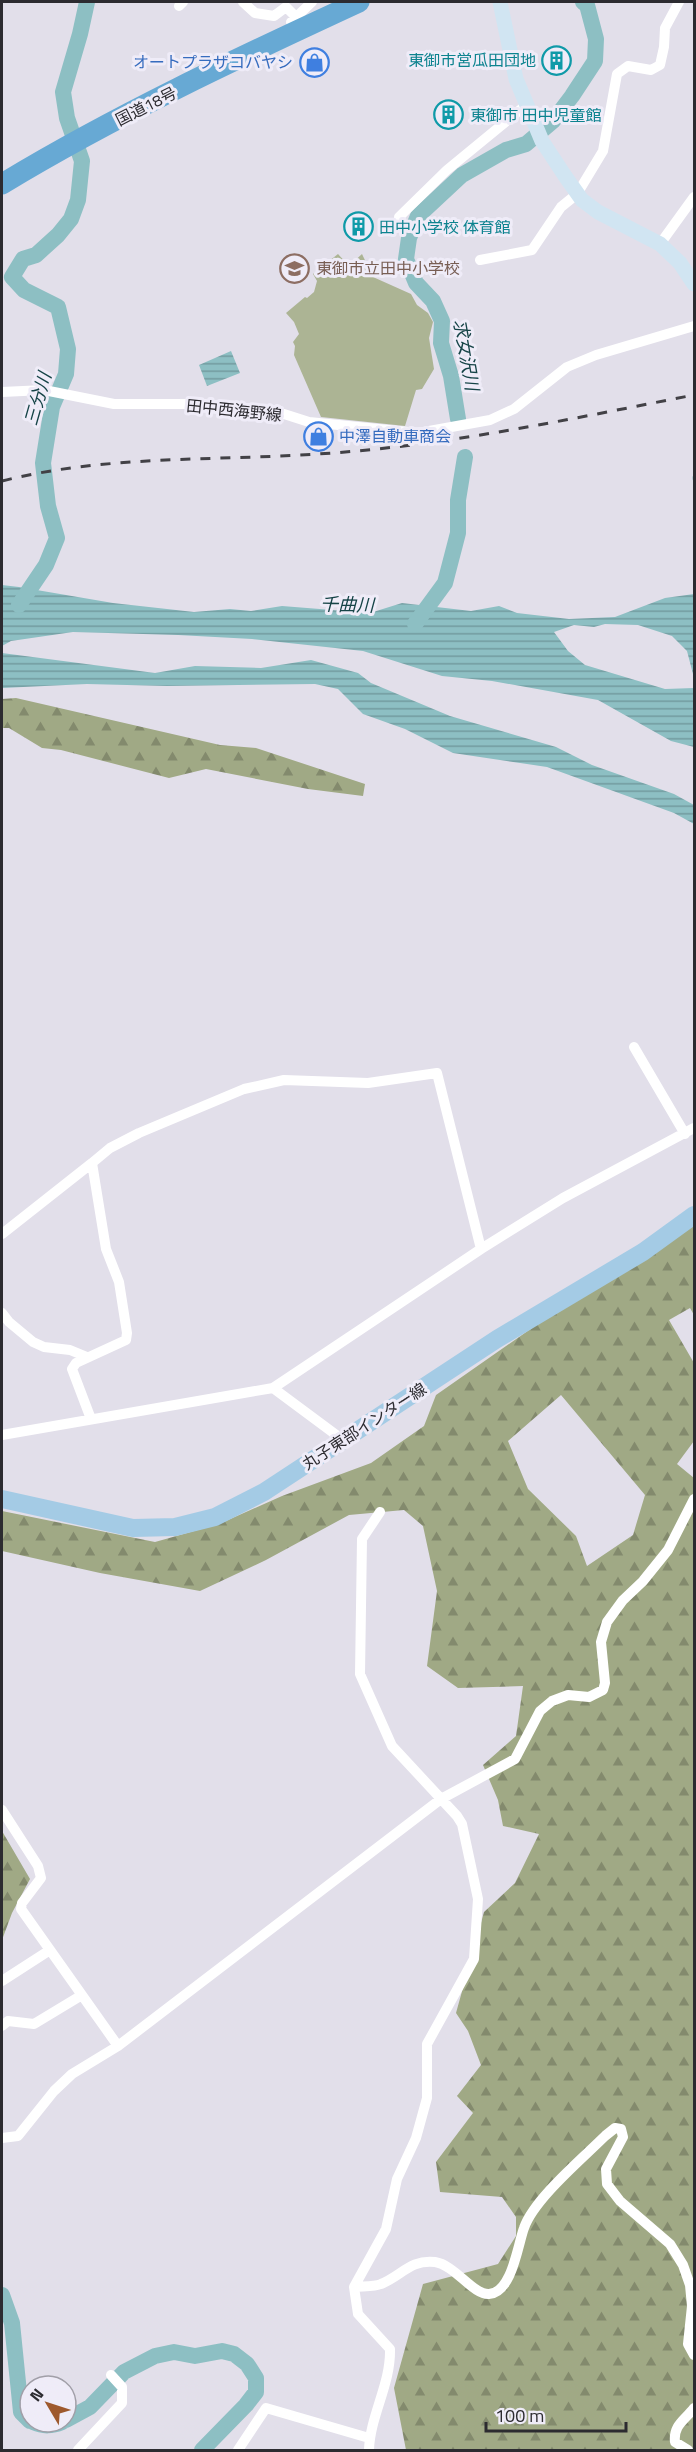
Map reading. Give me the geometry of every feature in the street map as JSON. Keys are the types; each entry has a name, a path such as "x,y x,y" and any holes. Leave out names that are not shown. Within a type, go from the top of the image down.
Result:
{"highway":[{"name":"国道18号","path":"2,184 58,150 359,2"}],"main road":[{"name":"丸子東部インター線","path":"2,1499 133,1528 186,1526 215,1517 238,1507 497,1339 637,1256 694,1215"}],"street":[{"path":"243,2 255,13 274,16 285,4 296,17"},
{"path":"280,39 282,30 312,2"},
{"path":"500,2 516,79 534,126 578,194 598,212 660,244 680,263 694,284"},
{"path":"480,260 532,250 561,207 578,194 603,151 617,74 628,66 651,70 660,65 665,28 679,2"},
{"path":"399,217 447,170 526,105"},
{"path":"660,244 694,197"},
{"name":"田中西海野線","path":"2,392 44,390 114,404 201,404 253,409 284,414 309,422 418,433 490,420 514,409 567,367 694,326"},
{"path":"2,1435 273,1388 563,1198 690,1131 634,1047"},
{"path":"2,1234 110,1148 139,1133 244,1089 284,1080 368,1083 436,1073 482,1249"},
{"path":"91,1419 72,1369 76,1363 87,1357 126,1340 128,1333 119,1282 106,1249 92,1163"},
{"path":"2,1313 33,1342 44,1347 69,1350 87,1357"},
{"path":"273,1388 343,1440"},
{"path":"2,2138 18,2136 54,2091 72,2074 118,2046 441,1799 515,1759 540,1711 552,1701 568,1695 589,1697 603,1690 605,1683 601,1642 607,1622 623,1600 643,1581 668,1550 694,1499"},
{"path":"369,2451 369,2438 379,2407 390,2349 358,2314 354,2287 386,2229 397,2179 416,2138 427,2098 427,2044 474,1959 478,1899 465,1835 457,1816 392,1746 360,1674 362,1539 380,1512"},
{"path":"2,1810 38,1866 41,1878 22,1903 21,1909 118,2046"},
{"path":"2,1981 50,1950"},
{"path":"2,2026 8,2021 34,2024 82,1995"},
{"path":"354,2287 381,2284 402,2269 429,2262 449,2267 481,2292 490,2294 499,2290 511,2272 524,2227 538,2204 605,2136 615,2128 621,2129 623,2137 606,2169 608,2184 620,2201 670,2244 683,2265 690,2285 692,2306 688,2344 694,2355"},
{"path":"78,2451 122,2403 122,2387 111,2375"},
{"path":"238,2451 266,2408 369,2438"},
{"path":"687,2451 675,2442 674,2433 680,2422 694,2408"}],"green space":[{"path":"338,254 349,266 362,254 373,277 411,294 417,305 428,313 433,322 429,338 434,369 422,389 416,390 405,426 321,417 294,355 293,342 299,334 294,322 286,313 314,292 317,281 313,274"},
{"path":"16,698 220,745 256,748 365,784 363,796 308,789 206,769 169,778 61,750 42,748 9,728 2,728 2,699"},
{"path":"694,1222 694,1315 690,1308 669,1320 694,1363 694,1441 677,1464 694,1478 694,2450 406,2450 394,2388 423,2284 498,2264 516,2236 516,2217 502,2197 440,2192 436,2162 473,2113 457,2096 481,2065 468,2031 456,2013 484,1912 515,1883 539,1834 503,1826 498,1800 483,1765 516,1736 523,1686 458,1688 427,1666 437,1591 423,1526 404,1510 349,1515 266,1560 200,1591 100,1573 2,1551 2,1511 155,1542 219,1524 282,1496 371,1463 424,1426 436,1395 559,1309","holes":["561,1395 645,1495 633,1535 587,1566 576,1536 528,1489 508,1441"]},
{"path":"2,1831 30,1879 12,1913 2,1940"}],"water":[{"path":"231,351 240,373 207,386 199,365"},
{"path":"2,585 113,603 194,612 230,609 251,611 282,606 370,613 402,603 471,611 499,606 517,613 569,619 615,617 665,598 694,594 694,678 687,651 672,636 638,625 605,624 594,627 574,625 554,632 568,651 585,665 665,689 694,688 694,747 671,741 598,700 492,681 442,676 363,651 252,639 73,632 11,641 2,646"},
{"path":"2,653 155,673 195,666 261,668 311,660 358,673 371,683 450,716 556,747 592,765 674,794 694,805 694,824 674,813 547,767 453,753 405,729 363,714 338,689 315,684 167,686 87,684 2,688"}],"waterway":[{"name":"三分川","path":"19,605 46,565 57,538 48,506 43,463 52,407 66,374 68,349 58,307 24,290 12,277 23,259 36,255 58,235 71,219 78,200 82,161 67,118 63,92 87,2"},
{"name":"求女沢川","path":"458,419 451,376 441,343 442,321 433,301 416,283 406,259 409,238 418,216 462,175 506,150 526,144 553,121 572,96 595,61 596,39 587,5 583,2"},
{"name":"求女沢川","path":"415,624 445,583 458,533 458,500 465,457"},
{"path":"2,2295 12,2323 18,2382"},
{"path":"78,2414 90,2407 124,2372 155,2356 174,2352 195,2356 222,2351 234,2354 247,2364 256,2378 256,2392 202,2450"}],"railway":[{"path":"2,481 80,467 120,463 318,454 413,445 554,422 694,395"}],"place":[{"name":"東御市営瓜田団地","path":"557,60"},
{"name":"オートプラザコバヤシ","path":"314,62"},
{"name":"東御市 田中児童館","path":"449,115"},
{"name":"田中小学校 体育館","path":"358,227"},
{"name":"東御市立田中小学校","path":"295,268"},
{"name":"中澤自動車商会","path":"318,436"}],"water label":[{"name":"千曲川","path":"347,605"}]}
